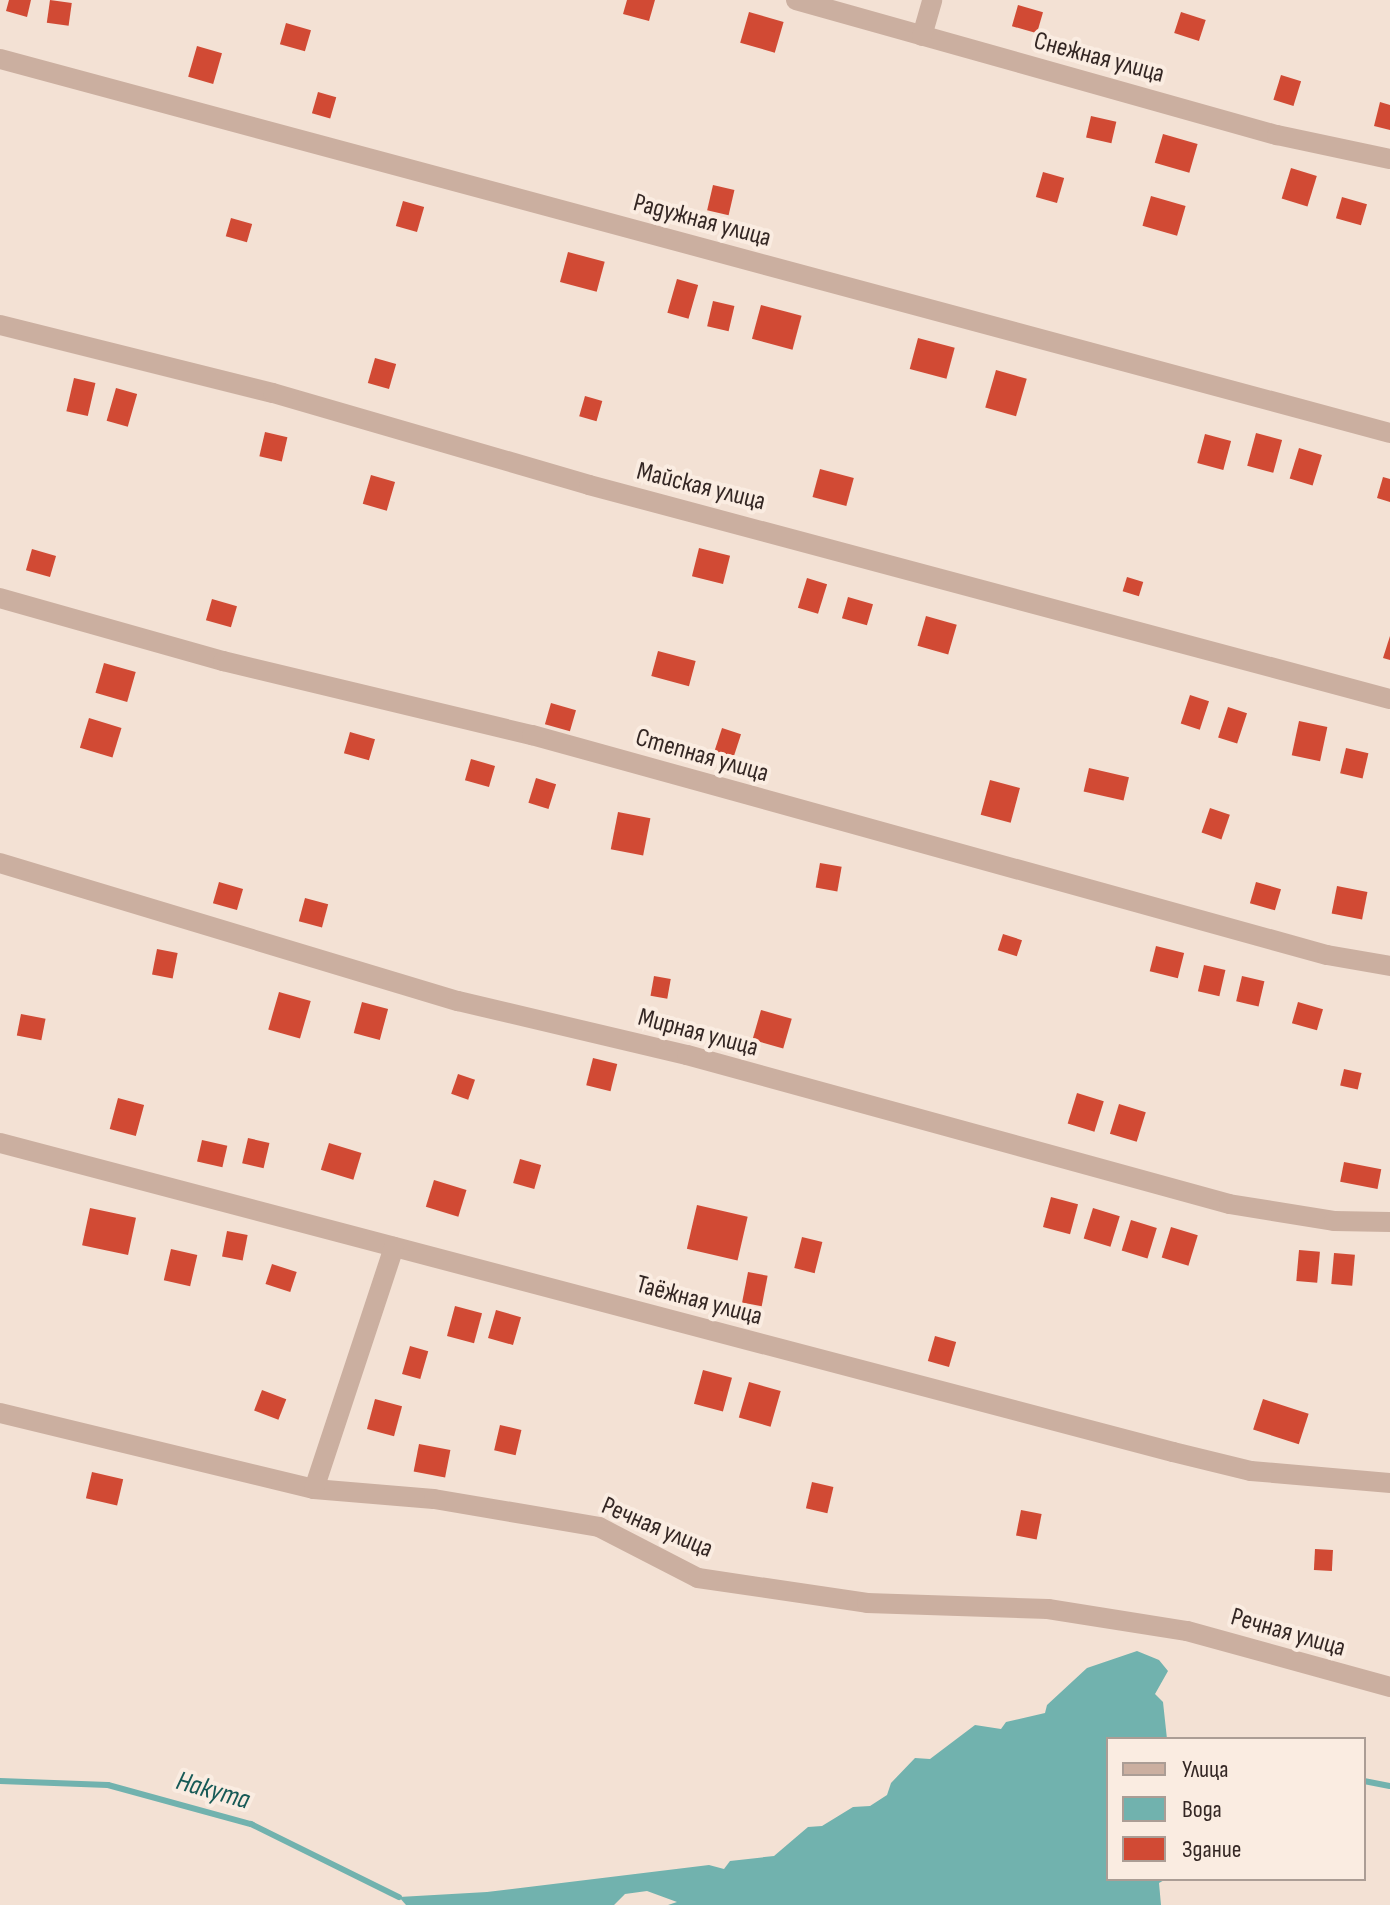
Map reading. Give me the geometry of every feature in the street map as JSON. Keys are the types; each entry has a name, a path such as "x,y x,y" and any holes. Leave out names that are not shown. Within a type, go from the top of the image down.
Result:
{"street":[{"name":"Снежная улица","path":"796,0 1277,135 1390,159"},
{"path":"922,36 932,0"},
{"name":"Радужная улица","path":"0,59 1390,433"},
{"name":"Майская улица","path":"0,325 273,393 589,485 1390,699"},
{"name":"Степная улица","path":"0,598 223,661 532,735 1327,955 1390,966"},
{"name":"Мирная улица","path":"0,863 458,1001 687,1055 1229,1204 1334,1221 1390,1222"},
{"name":"Таёжная улица","path":"0,1143 1173,1452 1251,1471 1390,1483"},
{"path":"314,1489 394,1247"},
{"name":"Речная улица","path":"0,1413 314,1489 434,1499 599,1527 698,1578 867,1603 1048,1609 1187,1631 1390,1687"}],"water":[{"path":"1137,1651 1159,1660 1168,1671 1155,1694 1163,1702 1167,1737 1106,1737 1106,1881 1162,1881 1159,1883 1161,1905 668,1905 677,1902 647,1891 625,1894 614,1905 406,1905 399,1897 487,1892 709,1865 724,1869 730,1861 774,1856 808,1827 822,1826 853,1807 870,1806 887,1795 891,1783 915,1758 930,1759 975,1725 1001,1729 1006,1722 1045,1713 1047,1705 1087,1668"}],"building":[{"path":"9,0 31,0 27,17 6,11"},
{"path":"50,0 72,3 69,26 47,23"},
{"path":"627,0 655,0 649,21 623,14"},
{"path":"1018,5 1043,12 1037,33 1012,26"},
{"path":"749,12 784,22 775,53 740,43"},
{"path":"1181,12 1206,20 1199,41 1174,33"},
{"path":"286,23 311,30 305,51 280,44"},
{"path":"197,46 222,53 213,84 188,77"},
{"path":"1281,75 1301,81 1293,106 1273,100"},
{"path":"318,92 336,97 330,118 312,113"},
{"path":"1380,102 1390,105 1390,130 1374,126"},
{"path":"1091,116 1116,122 1111,143 1086,137"},
{"path":"1163,134 1198,144 1189,173 1155,163"},
{"path":"1291,168 1317,176 1307,206 1282,199"},
{"path":"1043,172 1064,178 1057,203 1036,197"},
{"path":"713,185 734,190 729,215 707,210"},
{"path":"1151,196 1186,206 1177,236 1142,226"},
{"path":"1342,197 1367,204 1361,225 1336,218"},
{"path":"403,201 424,207 417,232 396,226"},
{"path":"231,218 252,224 247,242 226,236"},
{"path":"568,252 605,262 597,292 560,282"},
{"path":"677,279 698,285 689,319 667,313"},
{"path":"713,301 734,306 729,331 707,326"},
{"path":"761,305 802,316 793,350 752,339"},
{"path":"918,338 955,348 946,379 910,369"},
{"path":"375,358 396,364 389,389 368,383"},
{"path":"996,370 1027,379 1016,416 985,407"},
{"path":"74,378 95,383 88,416 66,411"},
{"path":"116,388 137,394 128,427 107,421"},
{"path":"585,396 602,401 597,421 579,416"},
{"path":"265,432 287,437 282,462 259,456"},
{"path":"1256,433 1282,440 1273,473 1247,466"},
{"path":"1205,434 1231,441 1223,470 1197,463"},
{"path":"1299,448 1322,455 1313,486 1290,479"},
{"path":"820,469 854,478 846,506 812,497"},
{"path":"371,475 395,482 387,511 363,504"},
{"path":"1383,477 1390,479 1390,502 1377,498"},
{"path":"699,548 730,556 723,584 692,576"},
{"path":"32,549 56,556 50,577 26,570"},
{"path":"1127,577 1143,582 1139,596 1123,591"},
{"path":"807,578 827,584 818,614 798,608"},
{"path":"848,597 873,604 867,625 842,618"},
{"path":"212,599 237,606 231,627 206,620"},
{"path":"926,616 957,625 948,655 917,646"},
{"path":"1390,636 1390,660 1383,658"},
{"path":"658,651 696,661 689,686 651,676"},
{"path":"104,663 136,672 127,702 95,693"},
{"path":"1190,695 1209,701 1200,730 1181,724"},
{"path":"551,703 576,710 570,731 545,724"},
{"path":"1228,707 1247,713 1237,744 1218,737"},
{"path":"89,718 122,728 112,758 80,748"},
{"path":"1299,721 1327,727 1320,761 1292,755"},
{"path":"722,728 741,734 732,762 713,756"},
{"path":"350,732 375,739 369,760 344,753"},
{"path":"1346,748 1368,753 1363,779 1340,773"},
{"path":"471,759 495,766 489,787 465,780"},
{"path":"1089,768 1129,777 1124,801 1084,791"},
{"path":"536,778 556,784 548,809 528,803"},
{"path":"990,780 1020,788 1011,823 981,815"},
{"path":"1210,808 1230,815 1221,839 1202,833"},
{"path":"618,812 650,818 643,856 611,849"},
{"path":"820,863 842,867 837,891 816,888"},
{"path":"219,882 243,889 237,910 213,903"},
{"path":"1256,882 1281,889 1275,910 1250,903"},
{"path":"1337,886 1367,892 1362,919 1332,913"},
{"path":"305,898 328,904 322,927 299,921"},
{"path":"1003,934 1022,940 1017,956 998,950"},
{"path":"1156,946 1184,953 1178,978 1150,971"},
{"path":"157,949 178,953 173,979 152,975"},
{"path":"1204,965 1225,970 1219,996 1198,991"},
{"path":"654,976 671,979 667,999 651,996"},
{"path":"1242,976 1264,981 1259,1007 1236,1001"},
{"path":"279,992 311,1001 300,1039 268,1029"},
{"path":"362,1002 388,1009 380,1040 354,1033"},
{"path":"1298,1002 1323,1009 1317,1030 1292,1023"},
{"path":"761,1010 792,1019 783,1049 752,1040"},
{"path":"21,1014 46,1019 41,1040 17,1036"},
{"path":"593,1058 617,1064 610,1091 586,1085"},
{"path":"1344,1069 1362,1073 1358,1090 1340,1086"},
{"path":"458,1074 475,1080 468,1100 451,1094"},
{"path":"1077,1093 1104,1101 1094,1132 1068,1124"},
{"path":"118,1098 144,1105 136,1136 110,1129"},
{"path":"1119,1104 1146,1112 1137,1142 1110,1134"},
{"path":"248,1138 269,1143 264,1168 242,1163"},
{"path":"202,1140 227,1146 222,1167 197,1161"},
{"path":"329,1143 362,1153 353,1180 321,1170"},
{"path":"520,1159 541,1165 534,1189 513,1183"},
{"path":"1344,1162 1381,1169 1377,1189 1340,1182"},
{"path":"434,1180 467,1190 458,1217 426,1207"},
{"path":"1051,1197 1078,1204 1070,1234 1043,1227"},
{"path":"697,1205 748,1217 738,1261 687,1249"},
{"path":"90,1208 136,1218 128,1255 82,1245"},
{"path":"1093,1208 1120,1216 1110,1247 1084,1239"},
{"path":"1131,1220 1157,1228 1147,1258 1122,1251"},
{"path":"1171,1227 1198,1235 1188,1266 1162,1258"},
{"path":"227,1231 248,1235 243,1261 222,1257"},
{"path":"802,1237 822,1242 815,1273 794,1268"},
{"path":"171,1249 197,1255 190,1286 164,1280"},
{"path":"1299,1250 1320,1252 1317,1283 1296,1281"},
{"path":"1334,1253 1355,1255 1352,1286 1331,1284"},
{"path":"272,1264 297,1272 290,1292 266,1284"},
{"path":"748,1272 768,1276 762,1306 742,1302"},
{"path":"455,1306 482,1313 474,1343 447,1336"},
{"path":"496,1310 521,1317 513,1345 488,1338"},
{"path":"935,1336 956,1342 949,1367 928,1361"},
{"path":"410,1346 428,1351 420,1379 402,1374"},
{"path":"703,1370 732,1378 723,1412 694,1404"},
{"path":"749,1382 781,1391 771,1427 739,1418"},
{"path":"262,1390 286,1399 278,1420 254,1411"},
{"path":"375,1399 402,1406 394,1436 367,1429"},
{"path":"1263,1399 1309,1414 1299,1444 1253,1429"},
{"path":"500,1425 521,1430 516,1455 494,1450"},
{"path":"419,1444 450,1450 445,1478 414,1471"},
{"path":"92,1472 123,1479 117,1506 86,1498"},
{"path":"812,1482 833,1487 827,1513 806,1508"},
{"path":"1021,1510 1042,1514 1037,1540 1016,1536"},
{"path":"1315,1549 1333,1550 1332,1571 1314,1570"}],"waterway":[{"name":"Накута","path":"0,1781 108,1785 251,1824 399,1897"},
{"path":"1366,1781 1390,1786"}]}
